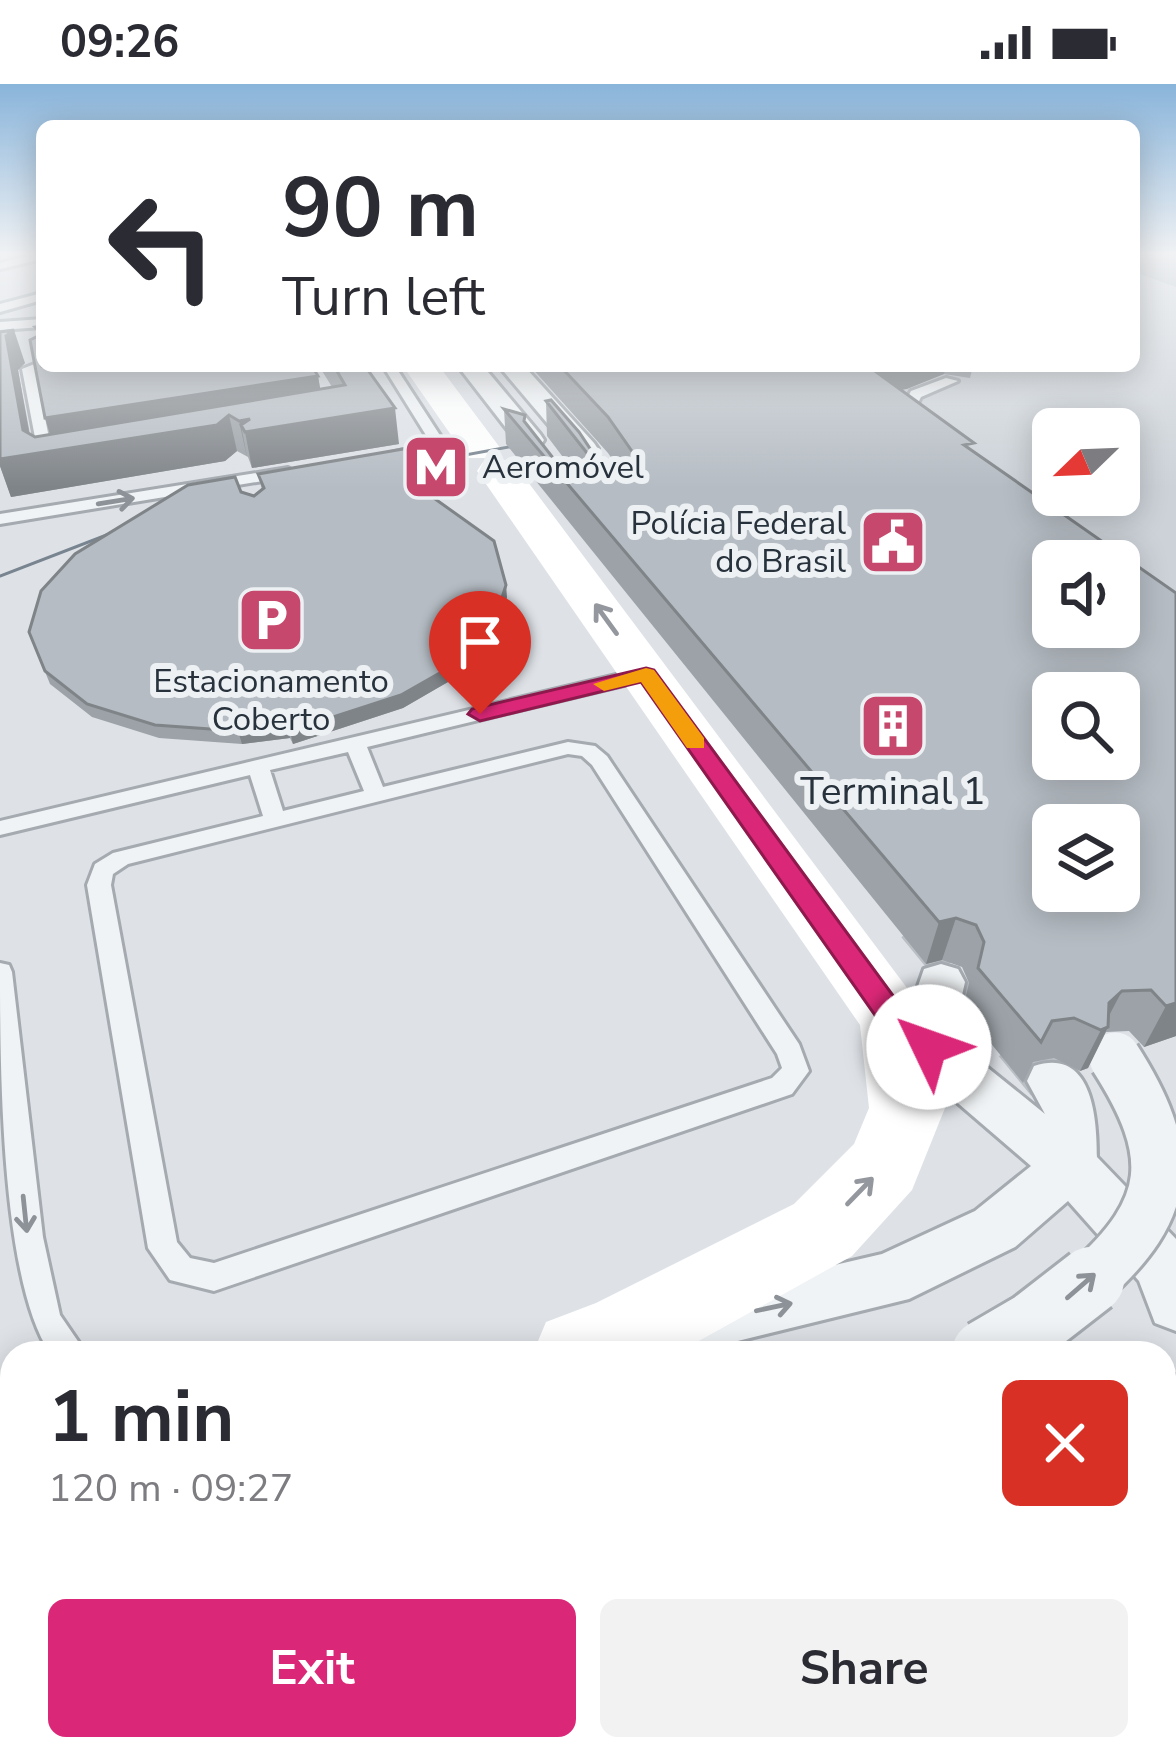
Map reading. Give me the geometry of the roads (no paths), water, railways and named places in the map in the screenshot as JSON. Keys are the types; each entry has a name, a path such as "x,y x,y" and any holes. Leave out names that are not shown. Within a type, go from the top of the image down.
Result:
{"street":[{"path":"429,372 521,457"},
{"path":"473,372 646,674 918,1040 1070,1166 1169,1284"},
{"path":"516,372 605,478"},
{"path":"608,1341 823,1230 884,1166 918,1040"},
{"path":"1010,1341 1076,1292 1153,1214 1164,1183 1154,1115 1145,1095 1114,1058"},
{"path":"620,1341 888,1280 995,1228 1070,1166 1071,1109 1052,1081"}],"lane":[{"path":"36,367 29,369 45,463 55,464"},
{"path":"369,460 430,448 436,440 392,372"},
{"path":"927,438 904,416 907,404 953,373"},
{"path":"236,459 254,499"},
{"path":"0,519 307,470"},
{"path":"0,828 339,742 646,674"},
{"path":"339,742 376,796"},
{"path":"568,748 588,751 600,761 790,1051 796,1071 782,1086 214,1276 182,1270 163,1248 99,886 103,870 121,859 376,796 568,748"},
{"path":"258,766 275,820"},
{"path":"0,973 28,1237 46,1322 61,1341"}],"tunnel":[{"path":"921,921 1052,1081"}],"tram line":[{"path":"389,469 536,442"},
{"path":"0,576 148,519"}],"place":[{"name":"Aeromóvel","path":"436,467"},
{"name":"Polícia Federal do Brasil","path":"893,542"},
{"name":"Estacionamento Coberto","path":"271,620"},
{"name":"Terminal 1","path":"893,726"}]}
